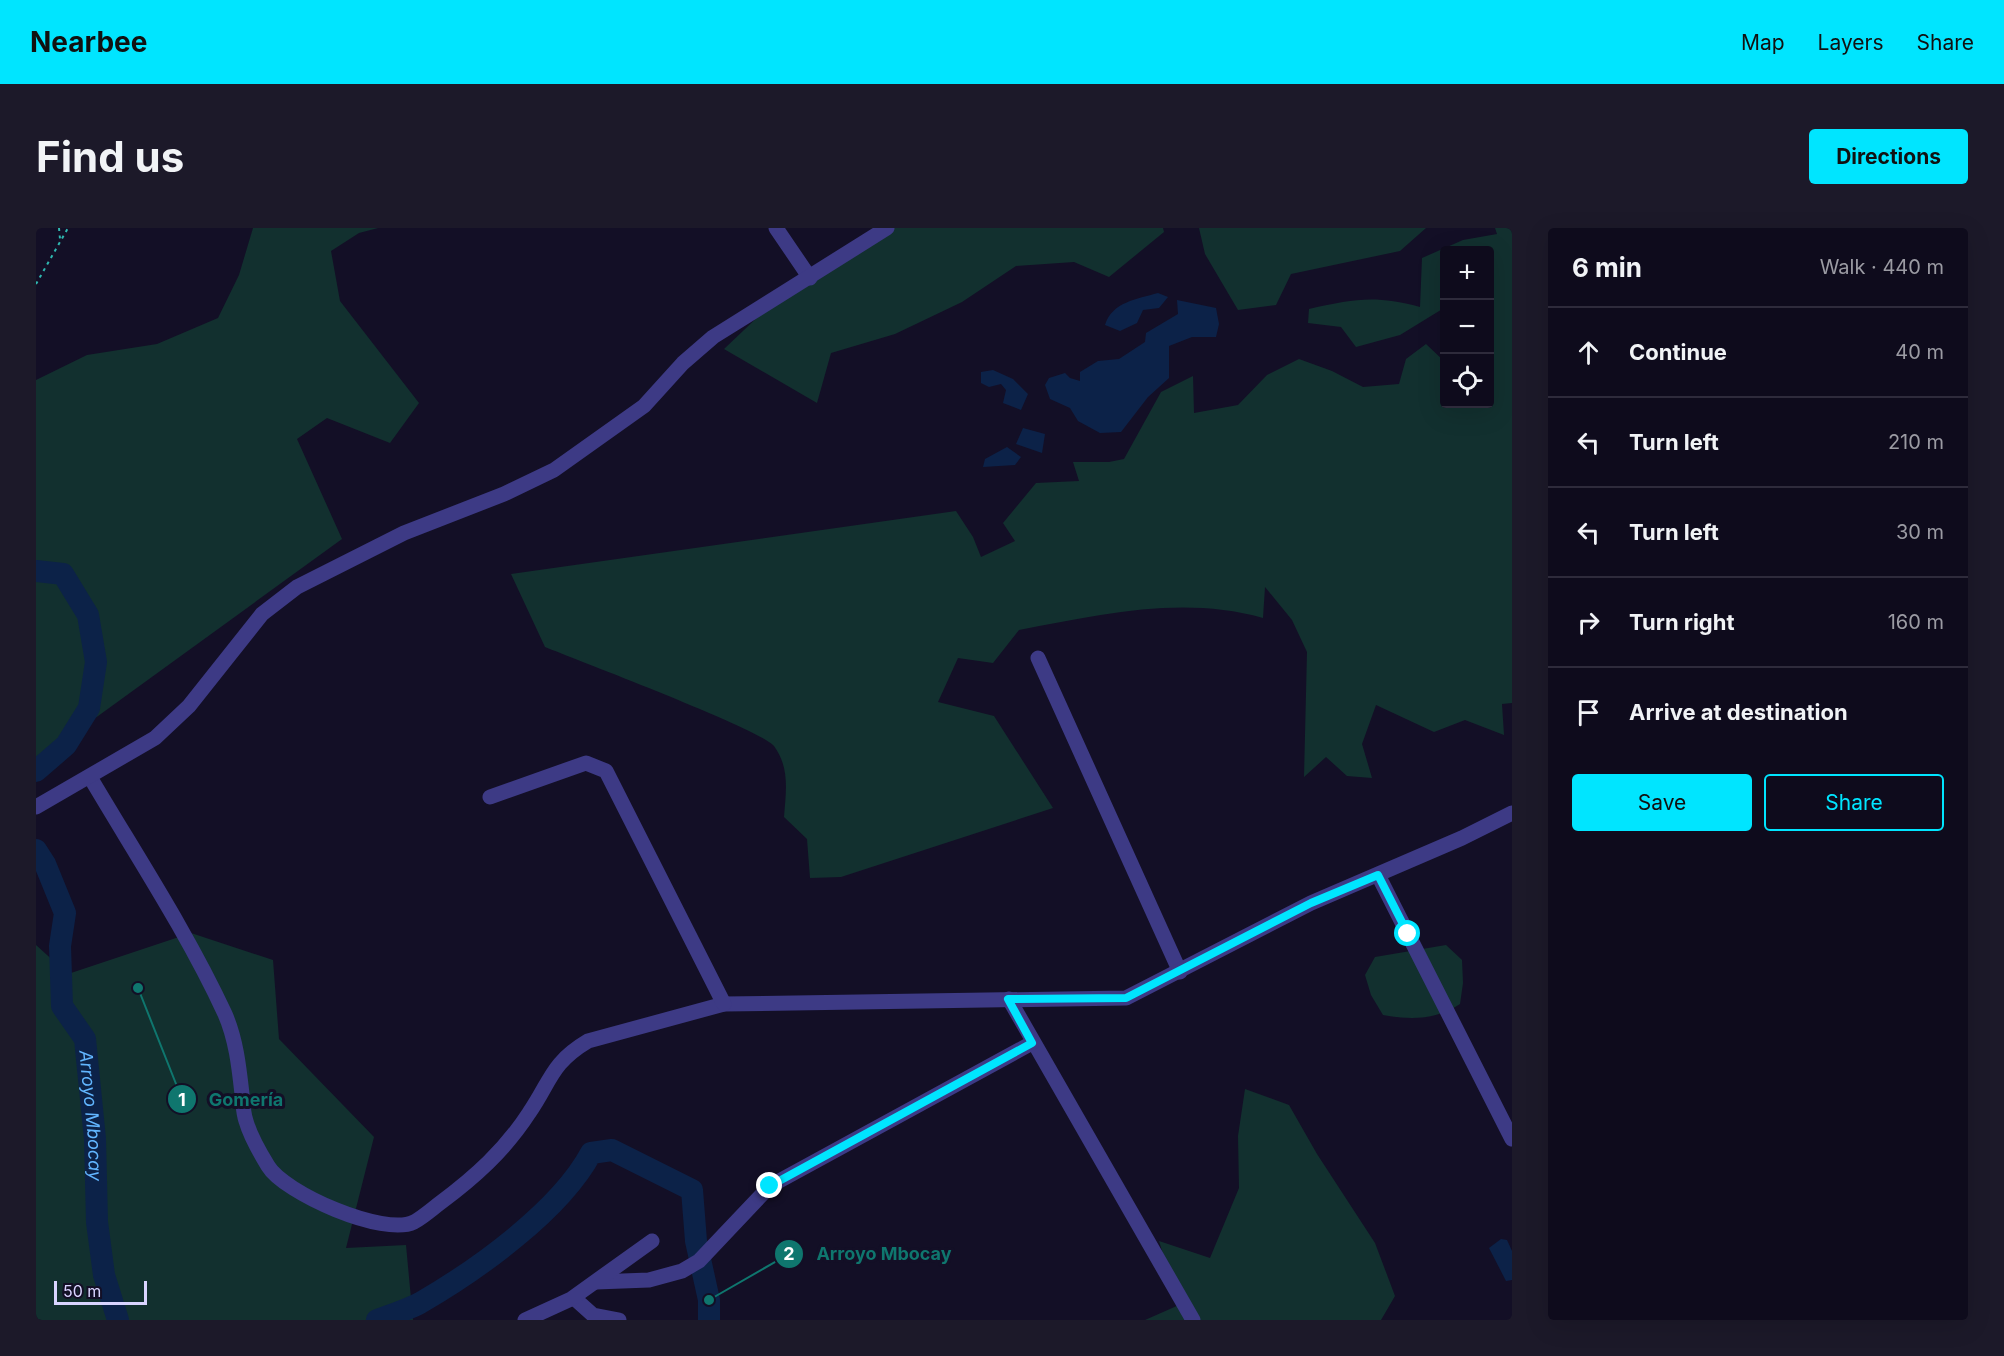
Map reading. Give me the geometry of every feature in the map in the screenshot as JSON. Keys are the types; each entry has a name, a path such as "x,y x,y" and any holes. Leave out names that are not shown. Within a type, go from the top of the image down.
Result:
{"street":[{"path":"776,228 810,278"},
{"path":"36,807 155,738 189,706 262,614 297,587 404,533 504,494 554,470 644,406 683,363 712,337 887,228"},
{"path":"1038,658 1180,972"},
{"path":"490,797 586,763 606,771 724,1004"},
{"path":"90,777 167,908 225,1016 237,1053 245,1120 268,1166 279,1180 303,1195 354,1215 391,1225 414,1222 477,1176 510,1140 531,1111 554,1067 572,1050 588,1041 724,1004 1126,998 1311,903 1378,875 1512,813"},
{"path":"1378,875 1512,1139"},
{"path":"1008,999 1193,1320"},
{"path":"596,1282 649,1280 682,1271 699,1261 770,1186 1032,1043"},
{"path":"525,1320 574,1298 652,1241"},
{"path":"574,1298 593,1315 619,1320"}],"path":[{"path":"59,228 60,239"},
{"path":"36,284 68,228"}],"green space":[{"path":"253,228 378,228 359,233 331,251 340,301 419,403 390,443 327,418 297,439 342,539 36,761 36,380 87,355 157,344 218,318 239,275"},
{"path":"882,228 1163,228 1164,232 1109,277 1074,262 1016,266 962,302 895,334 831,353 817,403 724,349 784,292"},
{"path":"1199,228 1426,228 1400,251 1291,274 1276,305 1238,310 1205,254"},
{"path":"1495,228 1512,228 1512,703 1502,704 1504,735 1465,720 1434,732 1376,705 1362,744 1372,778 1347,776 1326,757 1304,777 1307,652 1292,620 1265,587 1263,618 1233,611 1171,608 1110,614 1019,630 993,663 958,658 938,702 994,716 1053,808 841,877 810,878 807,839 784,817 785,771 774,746 705,711 545,647 511,574 956,511 973,537 981,557 1015,541 1003,523 1036,483 1079,481 1073,462 1109,462 1124,459 1161,392 1193,376 1194,413 1238,405 1267,375 1299,359 1332,371 1363,387 1399,384 1406,359 1426,344 1440,357 1440,408 1494,408 1494,246 1449,246 1463,240 1497,234"},
{"path":"1440,250 1440,310 1400,335 1356,347 1341,327 1308,323 1309,309 1352,301 1390,301 1420,307 1422,258"},
{"path":"191,933 273,960 279,1039 374,1137 346,1248 406,1245 413,1320 36,1320 36,945 68,974"},
{"path":"1446,945 1462,960 1463,983 1460,1004 1432,1016 1403,1018 1383,1015 1371,995 1365,975 1375,957"},
{"path":"1245,1089 1289,1105 1317,1154 1375,1243 1395,1296 1381,1320 1145,1320 1179,1305 1159,1241 1210,1258 1239,1188 1238,1136"}],"water":[{"path":"1158,293 1168,297 1159,308 1143,310 1137,323 1120,331 1105,325 1108,317 1119,306"},
{"path":"1177,300 1216,308 1219,324 1216,337 1192,337 1169,346 1169,378 1148,397 1121,432 1100,433 1078,421 1070,408 1050,399 1045,385 1049,378 1065,373 1070,378 1080,381 1080,372 1098,361 1119,359 1145,342 1146,333 1178,314"},
{"path":"993,370 1013,379 1028,394 1021,410 1003,403 1006,390 1001,384 989,387 981,383 981,372"},
{"path":"1023,428 1045,434 1042,453 1016,444"},
{"path":"1007,447 1021,457 1015,465 983,467 985,459"},
{"path":"1501,1239 1507,1240 1512,1251 1512,1280 1506,1281 1489,1248"}],"waterway":[{"name":"Arroyo Mbocay","path":"36,571 63,574 88,615 96,662 89,708 66,745 36,771"},
{"name":"Arroyo Mbocay","path":"36,850 45,864 65,913 60,946 62,1006 85,1039 95,1139 97,1222 104,1275 118,1320"},
{"name":"Arroyo Mbocay","path":"377,1320 420,1303 491,1256 538,1217 559,1196 577,1175 591,1153 612,1150 692,1190 696,1241 709,1300 709,1320"}],"place":[{"name":"Gomería","path":"138,988"},
{"name":"Arroyo Mbocay","path":"709,1300"}],"route":[{"path":"770,1186 1032,1043 1008,999 1104,1000 1126,998 1311,903 1378,875 1408,934"}]}
